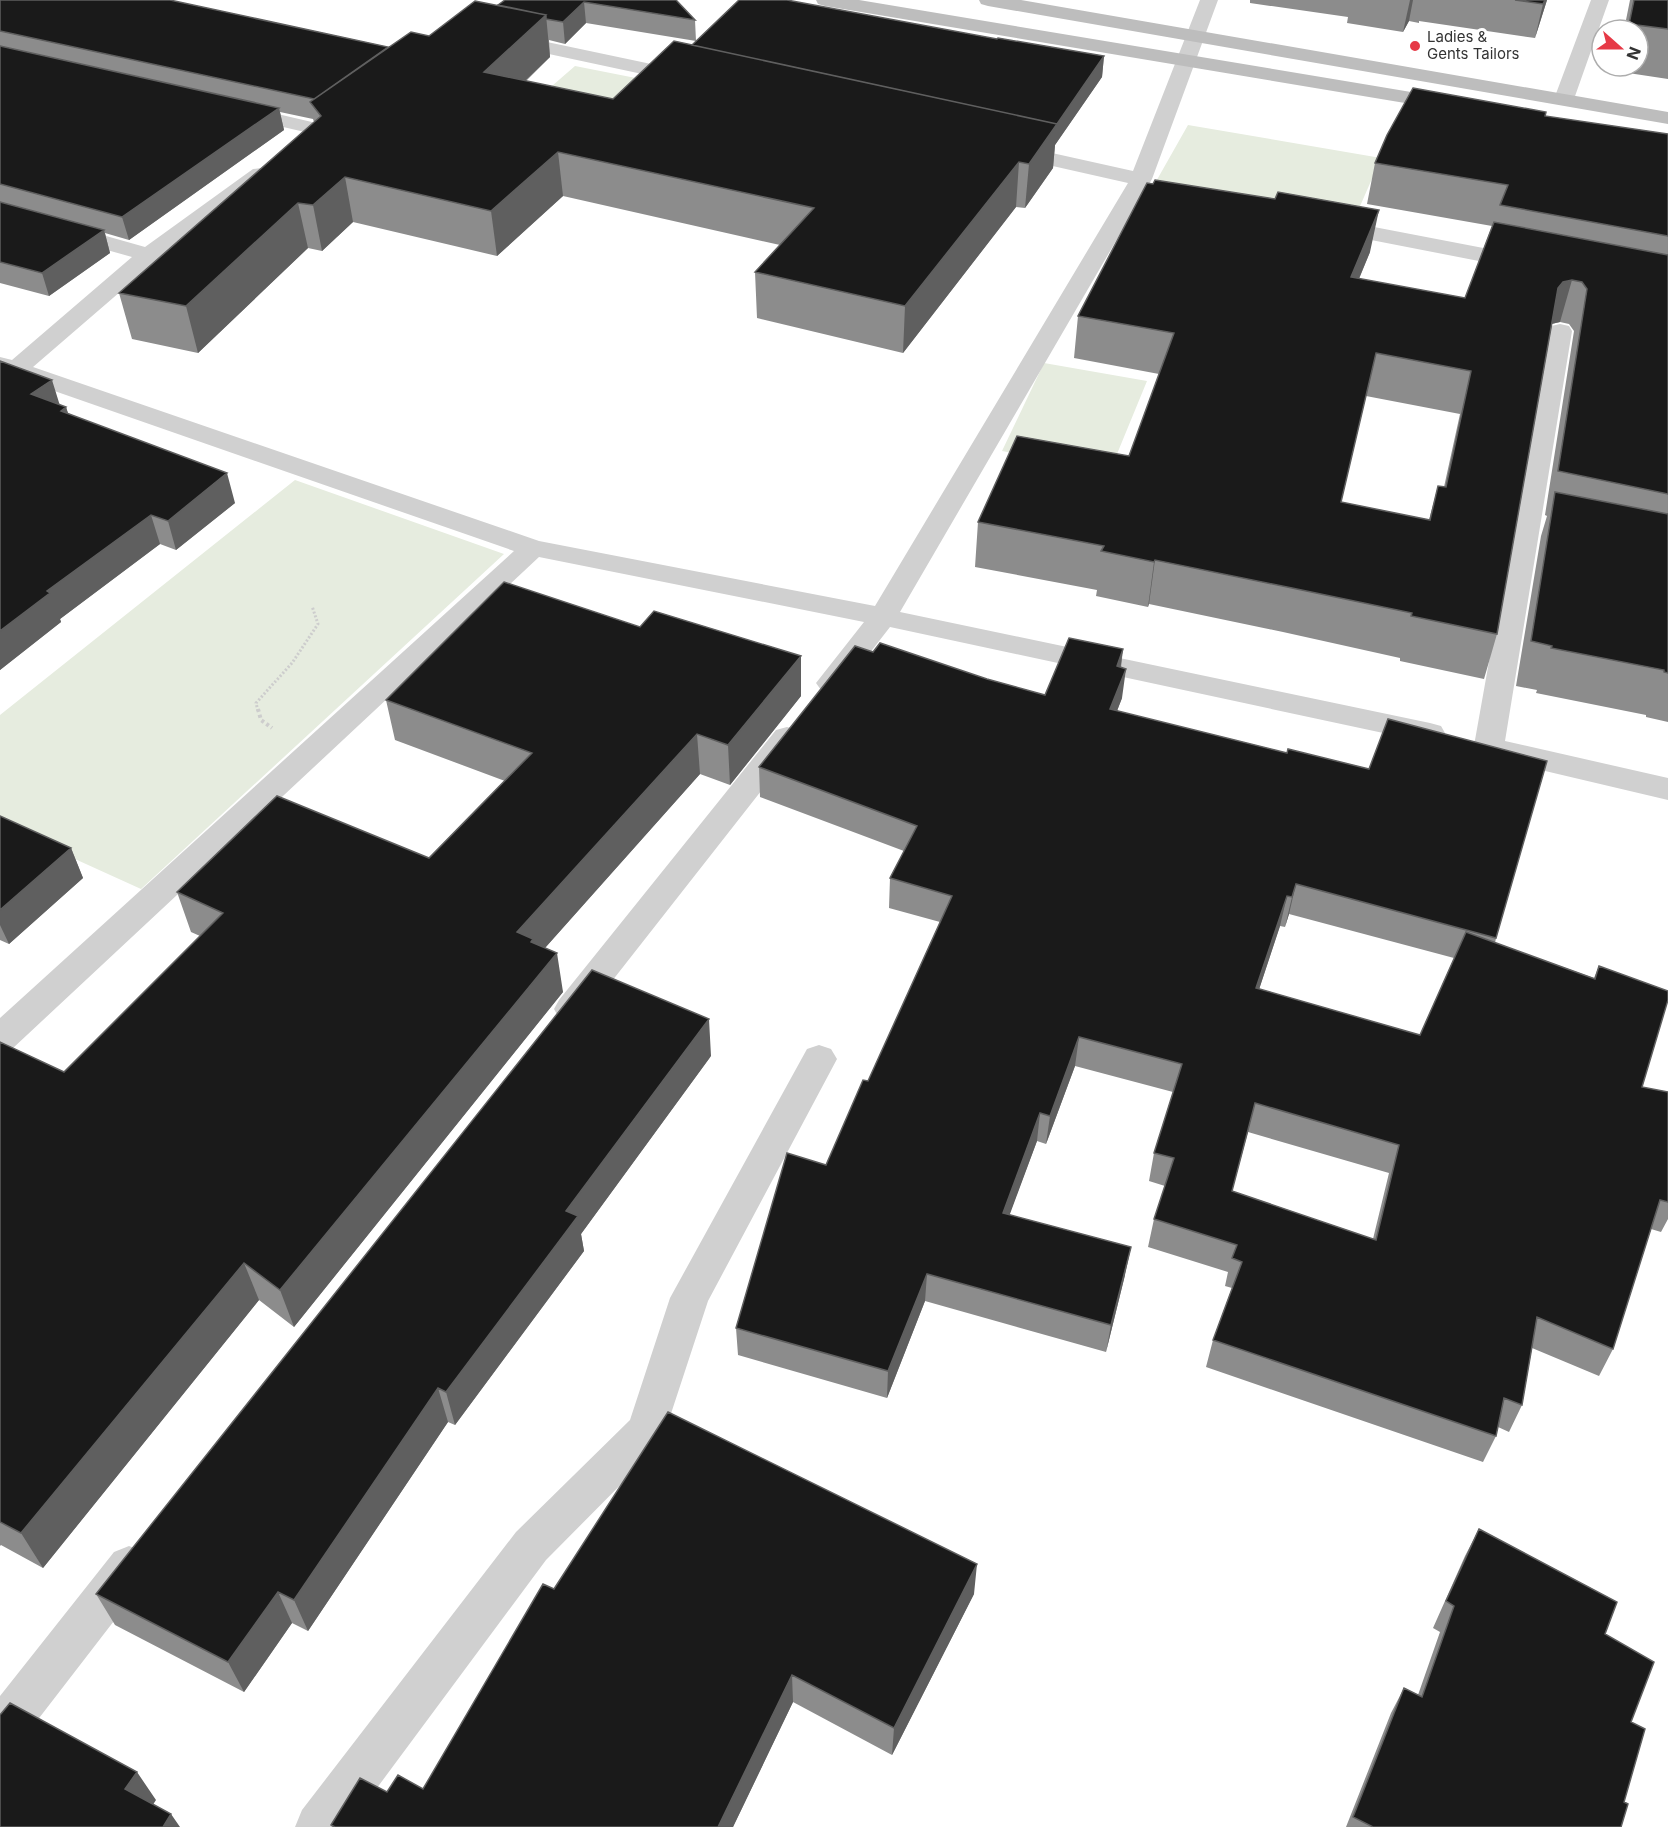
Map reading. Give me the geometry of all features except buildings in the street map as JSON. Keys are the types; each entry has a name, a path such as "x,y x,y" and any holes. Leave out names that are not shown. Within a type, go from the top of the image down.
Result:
{"street":[{"path":"825,0 1564,99 1668,118"},
{"path":"988,0 1191,48 1468,107"},
{"path":"550,1037 883,617 1141,180 1209,0"},
{"path":"1564,99 1600,0"},
{"path":"485,35 704,81"},
{"path":"219,107 322,130"},
{"path":"303,144 341,117"},
{"path":"993,146 1141,180"},
{"path":"8,367 149,255 274,165"},
{"path":"0,213 149,255"},
{"path":"1374,234 1546,267"},
{"path":"1489,747 1539,525 1560,331"},
{"path":"8,367 533,548 883,617 1375,721 1668,789"},
{"path":"0,1039 533,548"},
{"path":"319,1827 531,1546 647,1431 688,1298 819,1059"},
{"path":"0,1732 148,1544"}],"path":[{"path":"279,732 261,720 256,703 292,663 318,624 312,606"}],"shaded area":[{"path":"575,66 666,84 622,124 530,105"},
{"path":"1188,125 1381,158 1344,243 1137,215"},
{"path":"1044,363 1147,381 1110,471 1002,451"},
{"path":"295,480 504,554 141,889 0,825 0,715"}],"place":[{"name":"Ladies & Gents Tailors","path":"1415,46"}]}
